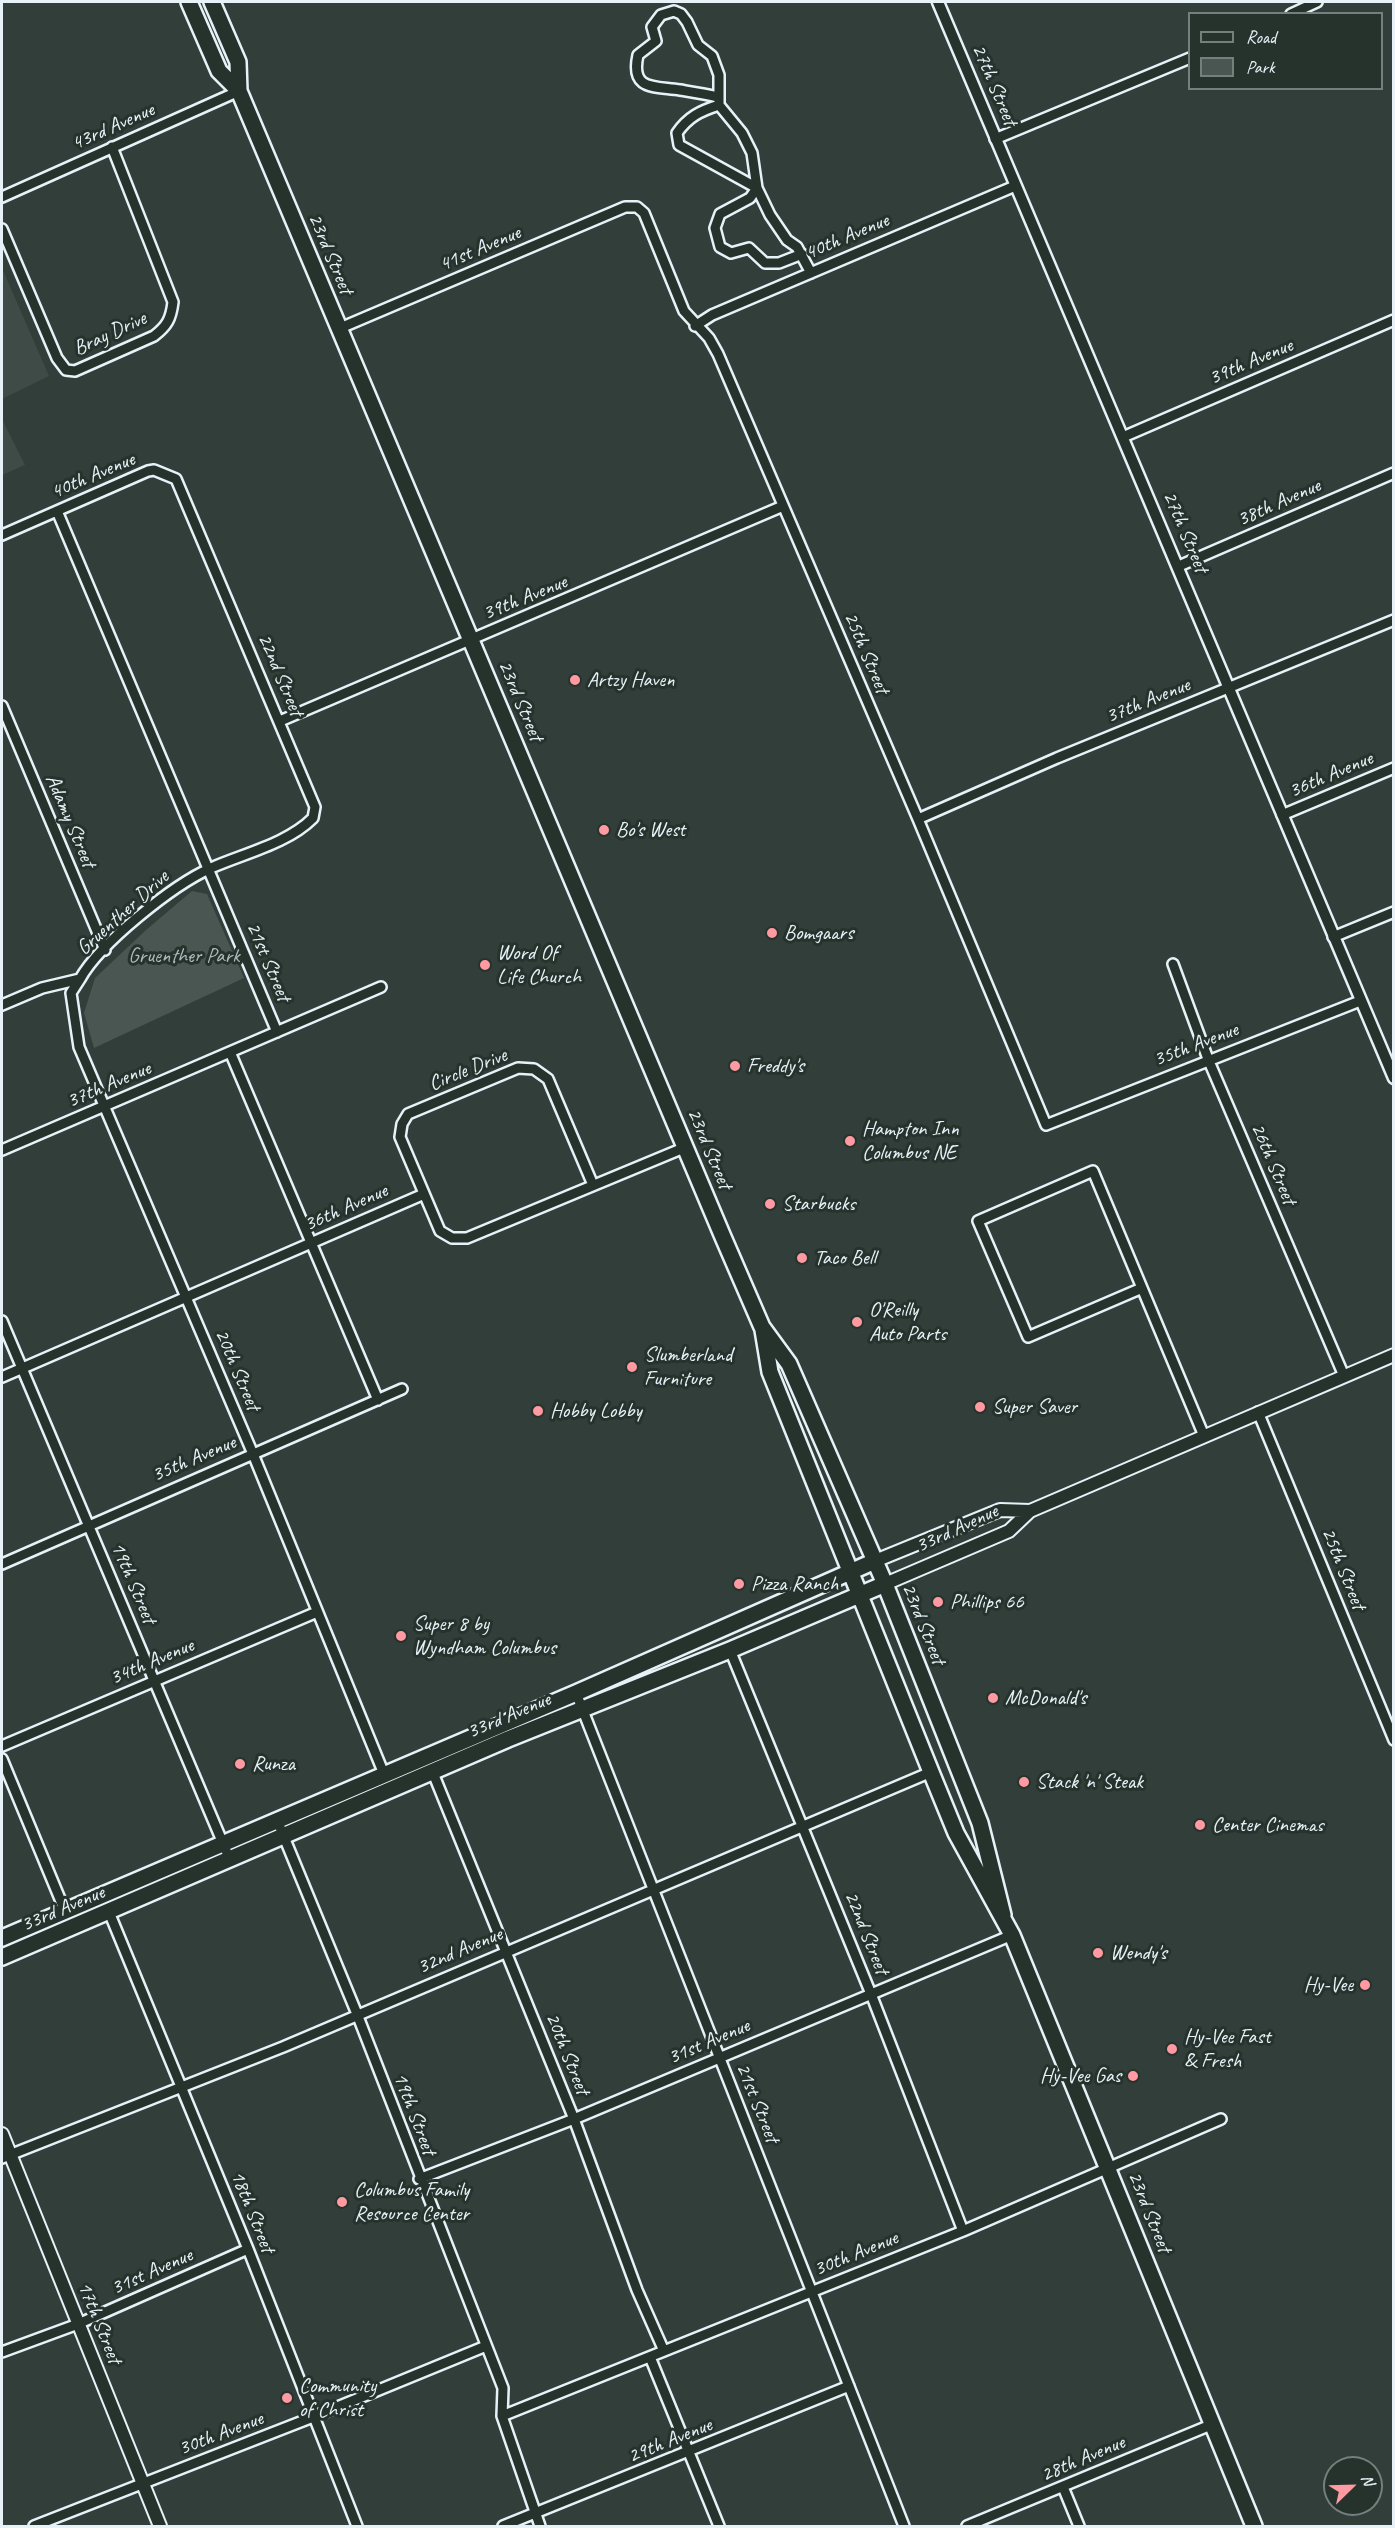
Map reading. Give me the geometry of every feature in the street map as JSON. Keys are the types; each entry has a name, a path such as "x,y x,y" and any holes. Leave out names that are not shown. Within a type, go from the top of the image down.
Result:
{"highway":[{"name":"23rd Street","path":"189,2 219,71 239,91"},
{"name":"23rd Street","path":"212,2 238,62 239,91 762,1327 770,1372 956,1833 1012,1935 1254,2526"},
{"name":"23rd Street","path":"762,1327 789,1364 885,1584 980,1823 1003,1915"},
{"name":"33rd Avenue","path":"2,1938 576,1693 875,1561"},
{"name":"33rd Avenue","path":"2,1958 582,1709 730,1650 885,1584"}],"main road":[{"name":"33rd Avenue","path":"885,1584 1009,1531 1030,1511 1394,1355"},
{"name":"33rd Avenue","path":"875,1561 1000,1510 1030,1511"},
{"name":"17th Street","path":"2,2134 6,2157 78,2324 160,2526"}],"street":[{"name":"27th Street","path":"938,2 1179,566 1394,1078"},
{"path":"1295,12 1317,2"},
{"path":"718,101 656,88 640,80 637,74 638,55 656,41 652,27 661,15 674,11 681,14 698,45 712,56 718,75 718,101 742,133 752,153 757,188 776,226 802,254 811,273"},
{"path":"995,139 1188,59"},
{"name":"43rd Avenue","path":"2,197 239,91"},
{"path":"718,101 685,121 677,133 679,146 757,188"},
{"name":"Bray Drive","path":"2,229 57,358 66,370 75,371 153,336 163,328 172,315 174,302 112,147"},
{"name":"40th Avenue","path":"695,326 712,315 1015,186"},
{"path":"757,188 750,198 720,214 715,228 720,247 730,253 749,248 765,263 779,263 802,254"},
{"name":"41st Avenue","path":"338,329 625,207 637,207"},
{"name":"25th Street","path":"637,207 644,213 684,310 695,326 709,338 718,354 918,819 1046,1125"},
{"name":"39th Avenue","path":"1123,437 1394,320"},
{"name":"40th Avenue","path":"2,535 154,470 176,479 186,500"},
{"name":"38th Avenue","path":"1179,566 1394,473"},
{"name":"22nd Street","path":"186,500 315,807 313,818 307,824 292,835 269,844"},
{"name":"39th Avenue","path":"280,721 783,506"},
{"name":"21st Street","path":"57,511 277,1032 230,1052"},
{"name":"37th Avenue","path":"918,819 1057,758 1394,620"},
{"name":"Adamy Street","path":"2,706 105,950"},
{"name":"36th Avenue","path":"1282,815 1394,768"},
{"name":"Gruenther Drive","path":"2,1005 42,988 80,979 86,969 105,950 176,887 209,869 269,844"},
{"path":"1333,937 1394,912"},
{"name":"26th Street","path":"1173,964 1208,1059 1344,1376"},
{"name":"20th Street","path":"80,979 72,993 79,1047 186,1296 384,1774"},
{"path":"277,1032 381,987"},
{"name":"35th Avenue","path":"1046,1125 1208,1059 1360,1001"},
{"path":"230,1052 378,1400"},
{"name":"37th Avenue","path":"2,1150 230,1052"},
{"name":"Circle Drive","path":"424,1194 400,1137 402,1124 408,1114 518,1068 534,1069 548,1079 593,1185"},
{"path":"424,1194 440,1231 452,1238 467,1238 686,1147"},
{"path":"1142,1288 1028,1337 978,1221 1093,1170 1204,1436"},
{"name":"36th Avenue","path":"2,1377 424,1194"},
{"name":"19th Street","path":"2,1321 230,1860"},
{"name":"35th Avenue","path":"2,1564 402,1389"},
{"name":"25th Street","path":"1258,1412 1394,1740"},
{"name":"34th Avenue","path":"2,1746 317,1612"},
{"name":"22nd Street","path":"730,1650 871,1994 963,2231"},
{"name":"21st Street","path":"576,1693 904,2526"},
{"path":"2,1759 64,1911"},
{"name":"32nd Avenue","path":"6,2157 357,2014 932,1772"},
{"name":"20th Street","path":"433,1773 574,2119 637,2290 664,2351"},
{"name":"19th Street","path":"277,1820 357,2014 419,2179 503,2388 502,2416 540,2526"},
{"name":"18th Street","path":"109,1912 248,2249 357,2526"},
{"name":"31st Avenue","path":"419,2179 574,2119 1012,1935"},
{"name":"30th Avenue","path":"502,2416 963,2231 1221,2119"},
{"name":"31st Avenue","path":"2,2352 78,2324 248,2249"},
{"name":"30th Avenue","path":"34,2526 313,2417 486,2346"},
{"path":"650,2357 719,2526"},
{"name":"29th Avenue","path":"503,2526 849,2386"},
{"name":"28th Avenue","path":"967,2526 1213,2424"},
{"path":"1063,2487 1079,2526"}],"shaded area":[{"path":"2,268 49,376 2,399"},
{"path":"2,419 25,465 2,475"}],"green space":[{"name":"Gruenther Park","path":"192,891 207,894 244,978 94,1048 84,1013 95,978"}],"place":[{"name":"Artzy Haven","path":"575,680"},
{"name":"Bo's West","path":"604,830"},
{"name":"Bomgaars","path":"772,933"},
{"name":"Word Of Life Church","path":"485,965"},
{"name":"Freddy's","path":"735,1066"},
{"name":"Hampton Inn Columbus NE","path":"850,1141"},
{"name":"Starbucks","path":"770,1204"},
{"name":"Taco Bell","path":"802,1258"},
{"name":"O'Reilly Auto Parts","path":"857,1322"},
{"name":"Slumberland Furniture","path":"632,1367"},
{"name":"Super Saver","path":"980,1407"},
{"name":"Hobby Lobby","path":"538,1411"},
{"name":"Pizza Ranch","path":"739,1584"},
{"name":"Phillips 66","path":"938,1602"},
{"name":"Super 8 by Wyndham Columbus","path":"401,1636"},
{"name":"McDonald's","path":"993,1698"},
{"name":"Runza","path":"240,1764"},
{"name":"Stack 'n' Steak","path":"1024,1782"},
{"name":"Center Cinemas","path":"1200,1825"},
{"name":"Wendy's","path":"1098,1953"},
{"name":"Hy-Vee","path":"1365,1985"},
{"name":"Hy-Vee Fast & Fresh","path":"1172,2049"},
{"name":"Hy-Vee Gas","path":"1133,2076"},
{"name":"Columbus Family Resource Center","path":"342,2202"},
{"name":"Community of Christ","path":"287,2398"}]}
